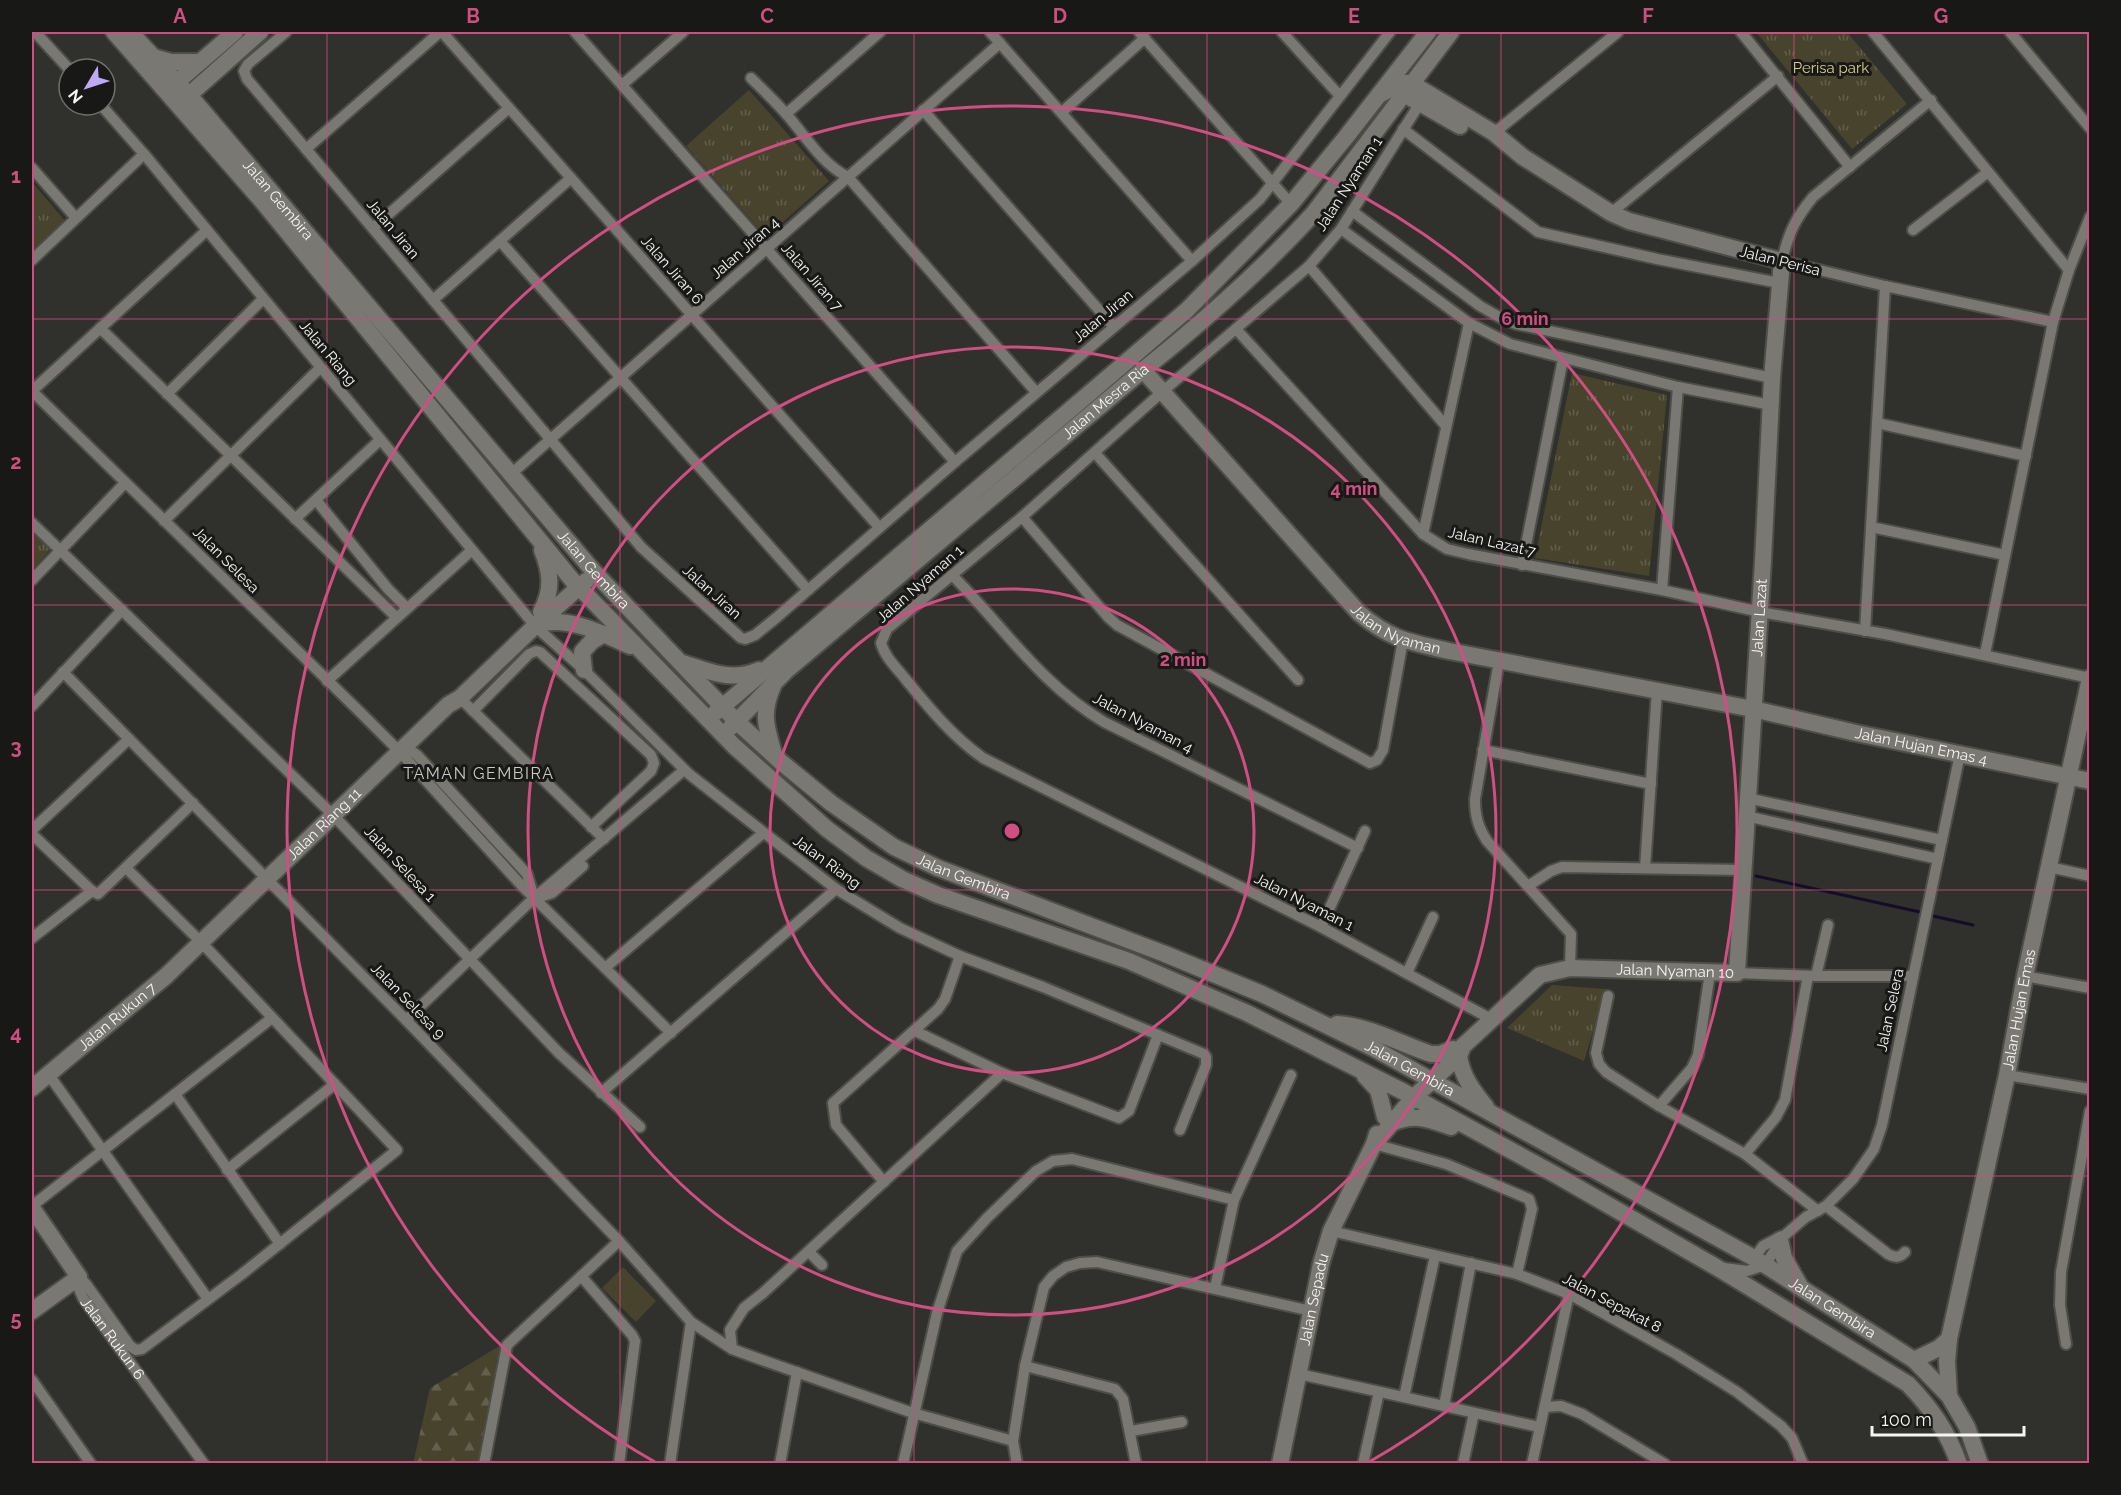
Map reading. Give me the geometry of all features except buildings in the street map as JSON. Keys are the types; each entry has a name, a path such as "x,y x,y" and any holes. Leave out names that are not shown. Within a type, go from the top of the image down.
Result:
{"main road":[{"name":"Jalan Gembira","path":"114,32 176,93 592,570 736,721 831,803 894,847 938,868 1165,954 1262,994 1374,1048 1760,1261 1914,1360 1949,1396 1967,1427 1980,1464"},
{"name":"Jalan Gembira","path":"130,32 262,201 576,584 723,735 774,784 827,829 866,858 902,879 938,895 1129,961 1247,1013 1409,1095 1556,1175 1716,1267 1908,1384 1927,1404 1945,1431 1959,1464"},
{"path":"176,93 200,62 235,32"},
{"path":"176,93 260,32"},
{"name":"Jalan Mesra Ria","path":"708,720 722,705 1187,310 1291,204 1428,32"},
{"name":"Jalan Mesra Ria","path":"723,735 774,683 1199,325 1292,237 1332,189 1406,87 1451,32"},
{"path":"1379,95 1406,87 1410,53"},
{"path":"151,56 171,62 200,62"},
{"name":"Jalan Perisa","path":"1406,87 1420,104 1504,150 1523,157"},
{"name":"Jalan Perisa","path":"1406,87 1494,133 1523,157 1611,213 1629,221 1782,261"},
{"path":"1292,237 1295,217 1291,204 1312,200 1332,189"},
{"name":"Jalan Lazat","path":"1737,973 1772,378 1782,261"},
{"name":"Jalan Nyaman","path":"1143,370 1359,613 1379,629 1403,640 1499,661 1753,709"},
{"path":"536,537 548,564 551,582 546,603 536,621 584,627 639,650"},
{"name":"Jalan Riang 11","path":"200,941 399,751 454,702 454,694 592,570"},
{"path":"584,670 582,652 592,641 604,634"},
{"path":"679,662 735,676 769,666"},
{"name":"Jalan Hujan Emas","path":"1949,1396 1947,1361 1949,1339 2007,1076 2025,976 2090,678"},
{"path":"774,683 767,699 765,714 766,728 775,756"},
{"name":"Jalan Hujan Emas 4","path":"1753,709 1856,733 2090,781"},
{"name":"Jalan Rukun 7","path":"32,1088 166,976 200,941"},
{"name":"Jalan Nyaman 10","path":"1427,1078 1540,975 1570,968 1737,973"},
{"path":"1324,1024 1350,1025 1431,1054 1459,1050 1463,1073 1469,1085 1489,1111"},
{"path":"1361,1071 1378,1090 1389,1120 1424,1118 1452,1127 1472,1130"},
{"name":"Jalan Sepadu","path":"1281,1464 1311,1311 1330,1231 1374,1143 1378,1127 1389,1120 1409,1095 1427,1078"},
{"name":"Jalan Rukun 6","path":"32,1207 79,1277"},
{"path":"1782,1237 1784,1258 1801,1287"},
{"path":"32,1311 79,1277"},
{"path":"1914,1360 1939,1348 1949,1339"}],"street":[{"path":"35,32 58,57"},
{"name":"Jalan Jiran","path":"286,32 245,67 245,75 254,88 641,547 741,638 745,639 755,635 808,590 1113,326 1192,261 1260,199 1390,32"},
{"path":"306,149 441,32"},
{"name":"Jalan Jiran 6","path":"441,32 879,527"},
{"name":"Jalan Jiran 7","path":"575,32 955,462"},
{"path":"622,85 683,32"},
{"path":"786,114 880,32"},
{"path":"990,32 1192,261"},
{"path":"1282,32 1339,95"},
{"path":"1494,133 1618,32"},
{"path":"1741,32 1850,167"},
{"path":"1873,32 2068,270"},
{"path":"2010,32 2090,128"},
{"path":"1062,112 1142,35 1291,204"},
{"name":"Jalan Jiran 4","path":"510,475 1000,42"},
{"path":"1611,213 1778,76"},
{"path":"751,78 823,157 838,172 848,177 1036,392"},
{"path":"1782,261 1787,236 1798,215 1813,197 1931,100"},
{"name":"Jalan Nyaman 1","path":"1420,104 1402,129 1341,229 1309,266 1162,392 1022,517 887,629 881,643 887,657 953,735 983,758 1321,927 1491,1019"},
{"path":"373,228 509,108"},
{"path":"923,110 1113,326"},
{"name":"Jalan Riang","path":"112,117 472,549 536,621 687,772 762,834 836,890 900,928 960,956 1043,987 1201,1052 1206,1057 1206,1065 1180,1130"},
{"path":"1402,129 1539,232 1646,257 1779,283"},
{"path":"32,260 144,154"},
{"path":"32,168 76,218"},
{"path":"1913,230 1988,172"},
{"path":"433,300 571,178"},
{"path":"1352,211 1480,306 1501,318 1537,328 1772,378"},
{"path":"1984,654 2053,322 2068,270 2090,217"},
{"path":"1341,229 1469,323 1510,344 1678,387 1771,405"},
{"path":"32,391 206,231"},
{"path":"500,241 808,590"},
{"name":"Jalan Perisa","path":"1782,261 2053,322"},
{"path":"1309,266 1445,425"},
{"path":"1865,631 1885,286"},
{"path":"167,394 263,299"},
{"path":"1423,534 1469,323"},
{"path":"99,328 396,617"},
{"name":"Jalan Lazat 7","path":"1236,329 1423,534 1447,549 1984,654 2090,678"},
{"path":"1522,565 1563,359"},
{"path":"164,520 320,368"},
{"path":"1662,590 1678,387"},
{"name":"Jalan Selesa","path":"32,391 399,751 534,898 671,1033"},
{"path":"1877,423 2026,456"},
{"path":"295,519 380,440"},
{"path":"1095,453 1298,680"},
{"path":"32,580 125,483"},
{"path":"316,500 388,589 407,608"},
{"path":"1022,517 1108,617 1125,630 1370,763 1377,760 1383,750 1403,640"},
{"name":"Jalan Selesa 1","path":"32,524 333,814 559,1053 640,1127"},
{"path":"1871,527 2005,555"},
{"path":"327,681 472,549"},
{"name":"Jalan Nyaman 4","path":"952,575 1036,669 1064,696 1083,709 1358,848"},
{"path":"33,702 122,610"},
{"path":"473,711 529,654 540,652 651,755 654,763 651,771 591,827"},
{"path":"1499,661 1475,799 1475,815 1487,841 1571,934 1570,968"},
{"name":"Jalan Selesa 9","path":"63,672 406,1020 619,1241 691,1322 732,1349 914,1413 1013,1442"},
{"path":"1645,868 1657,690"},
{"path":"454,702 473,711 604,839"},
{"path":"95,892 32,832 129,739"},
{"path":"1483,750 1651,784"},
{"name":"Jalan Selera","path":"1760,1261 1782,1237 1806,1217 1822,1208 1853,1179 1874,1149 1882,1125 1960,754"},
{"path":"406,1020 534,898 687,772"},
{"path":"534,898 552,893 687,772"},
{"path":"1747,798 1942,840"},
{"path":"32,938 126,868 192,804"},
{"path":"1746,816 1938,859"},
{"path":"1321,927 1365,831"},
{"path":"605,968 762,834"},
{"path":"1528,886 1551,871 1562,867 1743,870"},
{"path":"2049,867 2090,876"},
{"path":"79,1277 130,1346 136,1350 149,1346 397,1150 200,941 126,868"},
{"path":"601,1093 836,890"},
{"path":"1407,973 1433,917"},
{"path":"1746,1154 1776,1117 1785,1100 1812,976 1828,925"},
{"path":"884,1182 836,1125 833,1103 915,1031 942,1004 960,956"},
{"path":"1659,1106 1692,1068 1698,1055 1710,972"},
{"name":"Jalan Nyaman 10","path":"1737,973 1812,976 1913,975"},
{"path":"2025,976 2090,988"},
{"path":"1608,996 1596,1053 1599,1064 1606,1072 1659,1106 1746,1154 1888,1254 1895,1258 1905,1252"},
{"path":"32,1207 272,1018"},
{"path":"915,1031 1002,1073 1114,1117 1123,1117 1129,1111 1158,1035"},
{"path":"732,1349 729,1330 739,1314 1002,1073"},
{"path":"50,1074 208,1299"},
{"path":"1215,1288 1234,1200 1291,1075"},
{"path":"2007,1076 2090,1089"},
{"path":"228,1170 335,1084"},
{"path":"175,1094 280,1244"},
{"path":"2066,1344 2060,1305 2061,1272 2090,1111"},
{"path":"1374,1143 1446,1164 1529,1199 1532,1209 1517,1274"},
{"path":"903,1464 938,1313 957,1251 987,1218 1045,1165 1063,1158 1072,1159 1234,1200"},
{"name":"Jalan Sepakat 8","path":"1330,1231 1517,1274 1569,1294 1676,1354 1737,1392 1781,1426 1792,1438 1803,1464"},
{"path":"484,1464 506,1347 619,1241"},
{"path":"809,1252 822,1266"},
{"path":"1404,1397 1436,1256"},
{"path":"1716,1267 1747,1271 1760,1261"},
{"path":"1017,1464 1013,1442 1025,1366 1044,1287 1053,1276 1066,1267 1097,1262 1311,1311"},
{"path":"1444,1406 1471,1263"},
{"path":"580,1276 635,1341 619,1464"},
{"name":"Jalan Rukun 6","path":"79,1277 79,1289 83,1298 204,1464"},
{"path":"1532,1464 1569,1294"},
{"path":"670,1464 691,1322"},
{"path":"1025,1366 1115,1389 1123,1399 1136,1464"},
{"path":"780,1464 797,1372"},
{"path":"1299,1374 1539,1427"},
{"path":"32,1380 91,1464"},
{"path":"1363,1464 1379,1392"},
{"path":"1545,1407 1561,1406 1582,1414 1665,1464"},
{"path":"1463,1464 1474,1413"},
{"path":"1131,1431 1182,1422"}],"green space":[{"name":"Perisa park","path":"1756,32 1847,32 1907,104 1852,149"},
{"path":"749,90 829,181 766,237 686,146"},
{"path":"32,182 66,222 32,252"},
{"path":"1572,373 1667,395 1649,576 1535,558"},
{"path":"32,531 51,549 32,570"},
{"path":"1552,985 1606,989 1584,1061 1507,1028"},
{"path":"623,1267 656,1301 636,1322 602,1288"},
{"path":"501,1345 479,1463 413,1464 430,1388"}],"waterway":[{"path":"1756,876 1920,912"},
{"path":"1933,916 1973,925"}],"district":[{"name":"TAMAN GEMBIRA","path":"479,773"}]}
